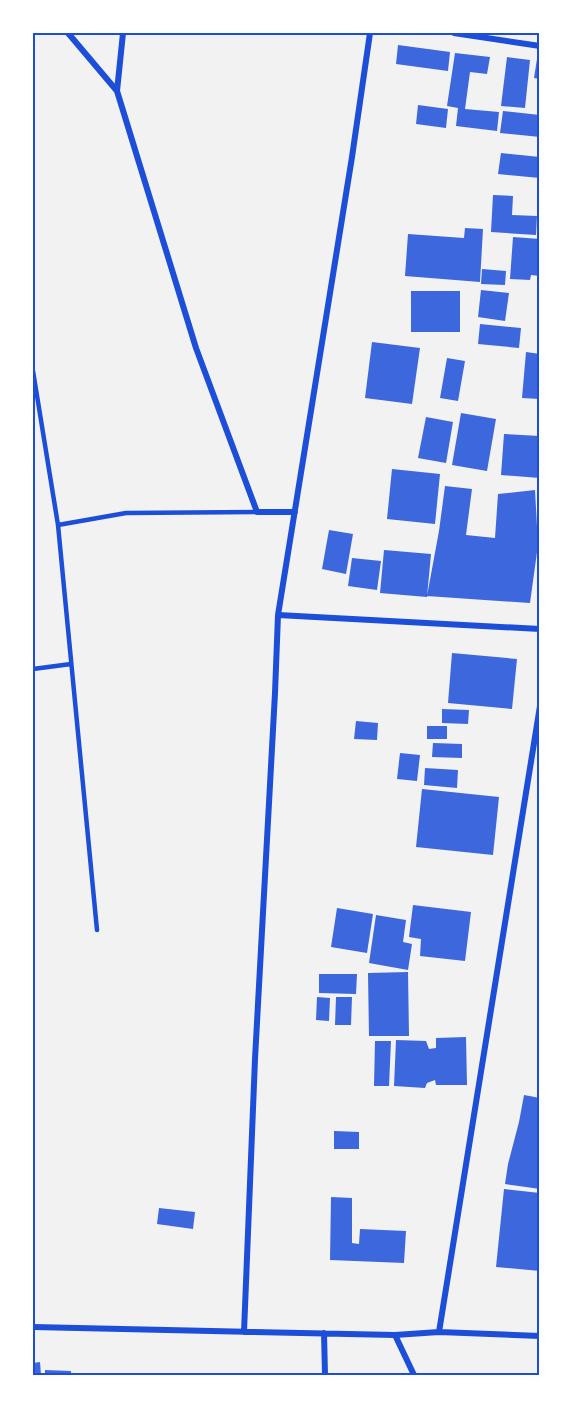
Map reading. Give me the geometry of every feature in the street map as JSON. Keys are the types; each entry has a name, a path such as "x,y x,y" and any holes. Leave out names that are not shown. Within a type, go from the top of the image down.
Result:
{"street":[{"path":"68,33 117,91"},
{"path":"123,33 117,91 196,348 257,512 294,512"},
{"path":"244,1332 278,615 370,33"},
{"path":"454,33 540,46"},
{"path":"278,615 540,629"},
{"path":"439,1332 540,706"},
{"path":"33,1327 395,1335 439,1332 540,1336"},
{"path":"324,1333 326,1375"},
{"path":"395,1335 414,1375"}],"lane":[{"path":"33,371 58,525 97,930"},
{"path":"58,525 126,513 257,512"},
{"path":"33,669 71,664"}],"building":[{"path":"398,45 450,52 448,71 396,64"},
{"path":"455,53 490,57 487,74 470,72 465,109 499,112 497,131 456,126 458,108 447,106"},
{"path":"507,57 530,60 525,108 501,106"},
{"path":"537,59 540,59 540,79 534,78"},
{"path":"418,105 448,109 446,128 416,124"},
{"path":"503,111 540,115 540,137 500,133"},
{"path":"501,153 540,157 540,178 498,174"},
{"path":"493,195 513,196 512,215 537,216 536,235 491,232"},
{"path":"465,228 483,229 480,282 405,276 408,234 464,238"},
{"path":"513,237 540,239 540,276 531,275 530,280 510,279"},
{"path":"482,269 506,271 505,285 481,284"},
{"path":"481,290 509,293 505,321 478,317"},
{"path":"411,291 460,291 460,332 411,332"},
{"path":"480,324 521,328 519,348 478,344"},
{"path":"372,342 420,348 412,404 365,398"},
{"path":"526,352 540,354 540,399 522,398"},
{"path":"447,358 465,361 458,401 440,398"},
{"path":"461,413 496,419 487,471 452,465"},
{"path":"426,417 453,422 446,463 418,458"},
{"path":"504,434 540,436 540,478 501,475"},
{"path":"392,469 440,474 435,524 387,519"},
{"path":"445,486 472,489 466,535 495,538 498,494 535,490 538,545 530,603 427,596"},
{"path":"329,530 353,534 346,574 322,569"},
{"path":"384,550 431,554 427,597 380,593"},
{"path":"352,558 381,561 377,590 348,586"},
{"path":"452,653 517,659 512,709 448,703"},
{"path":"442,709 469,710 468,724 442,723"},
{"path":"356,721 378,723 377,740 354,739"},
{"path":"427,726 447,726 447,739 427,739"},
{"path":"433,743 462,744 462,758 432,757"},
{"path":"400,753 420,755 417,781 397,779"},
{"path":"425,768 458,770 457,788 424,785"},
{"path":"422,789 499,797 493,855 416,847"},
{"path":"413,905 471,912 465,961 420,956 421,939 409,937"},
{"path":"337,908 373,914 367,953 331,947"},
{"path":"376,915 406,920 403,942 412,944 408,970 369,963"},
{"path":"408,972 409,1036 369,1036 368,973"},
{"path":"319,974 357,974 356,994 319,993"},
{"path":"317,997 330,998 329,1021 316,1020"},
{"path":"336,997 352,997 351,1025 335,1025"},
{"path":"466,1037 467,1085 436,1085 435,1080 427,1083 425,1088 394,1086 396,1040 426,1041 429,1049 436,1048 436,1038"},
{"path":"375,1041 391,1041 389,1086 374,1086"},
{"path":"524,1095 540,1098 540,1189 505,1184"},
{"path":"334,1131 359,1132 359,1149 334,1149"},
{"path":"504,1189 540,1193 540,1271 496,1267"},
{"path":"331,1197 352,1198 352,1243 359,1244 360,1229 406,1231 404,1263 330,1260"},
{"path":"159,1208 195,1212 193,1229 157,1224"},
{"path":"40,1362 41,1375 33,1375 33,1363"},
{"path":"45,1370 71,1371 71,1375 45,1375"}]}
